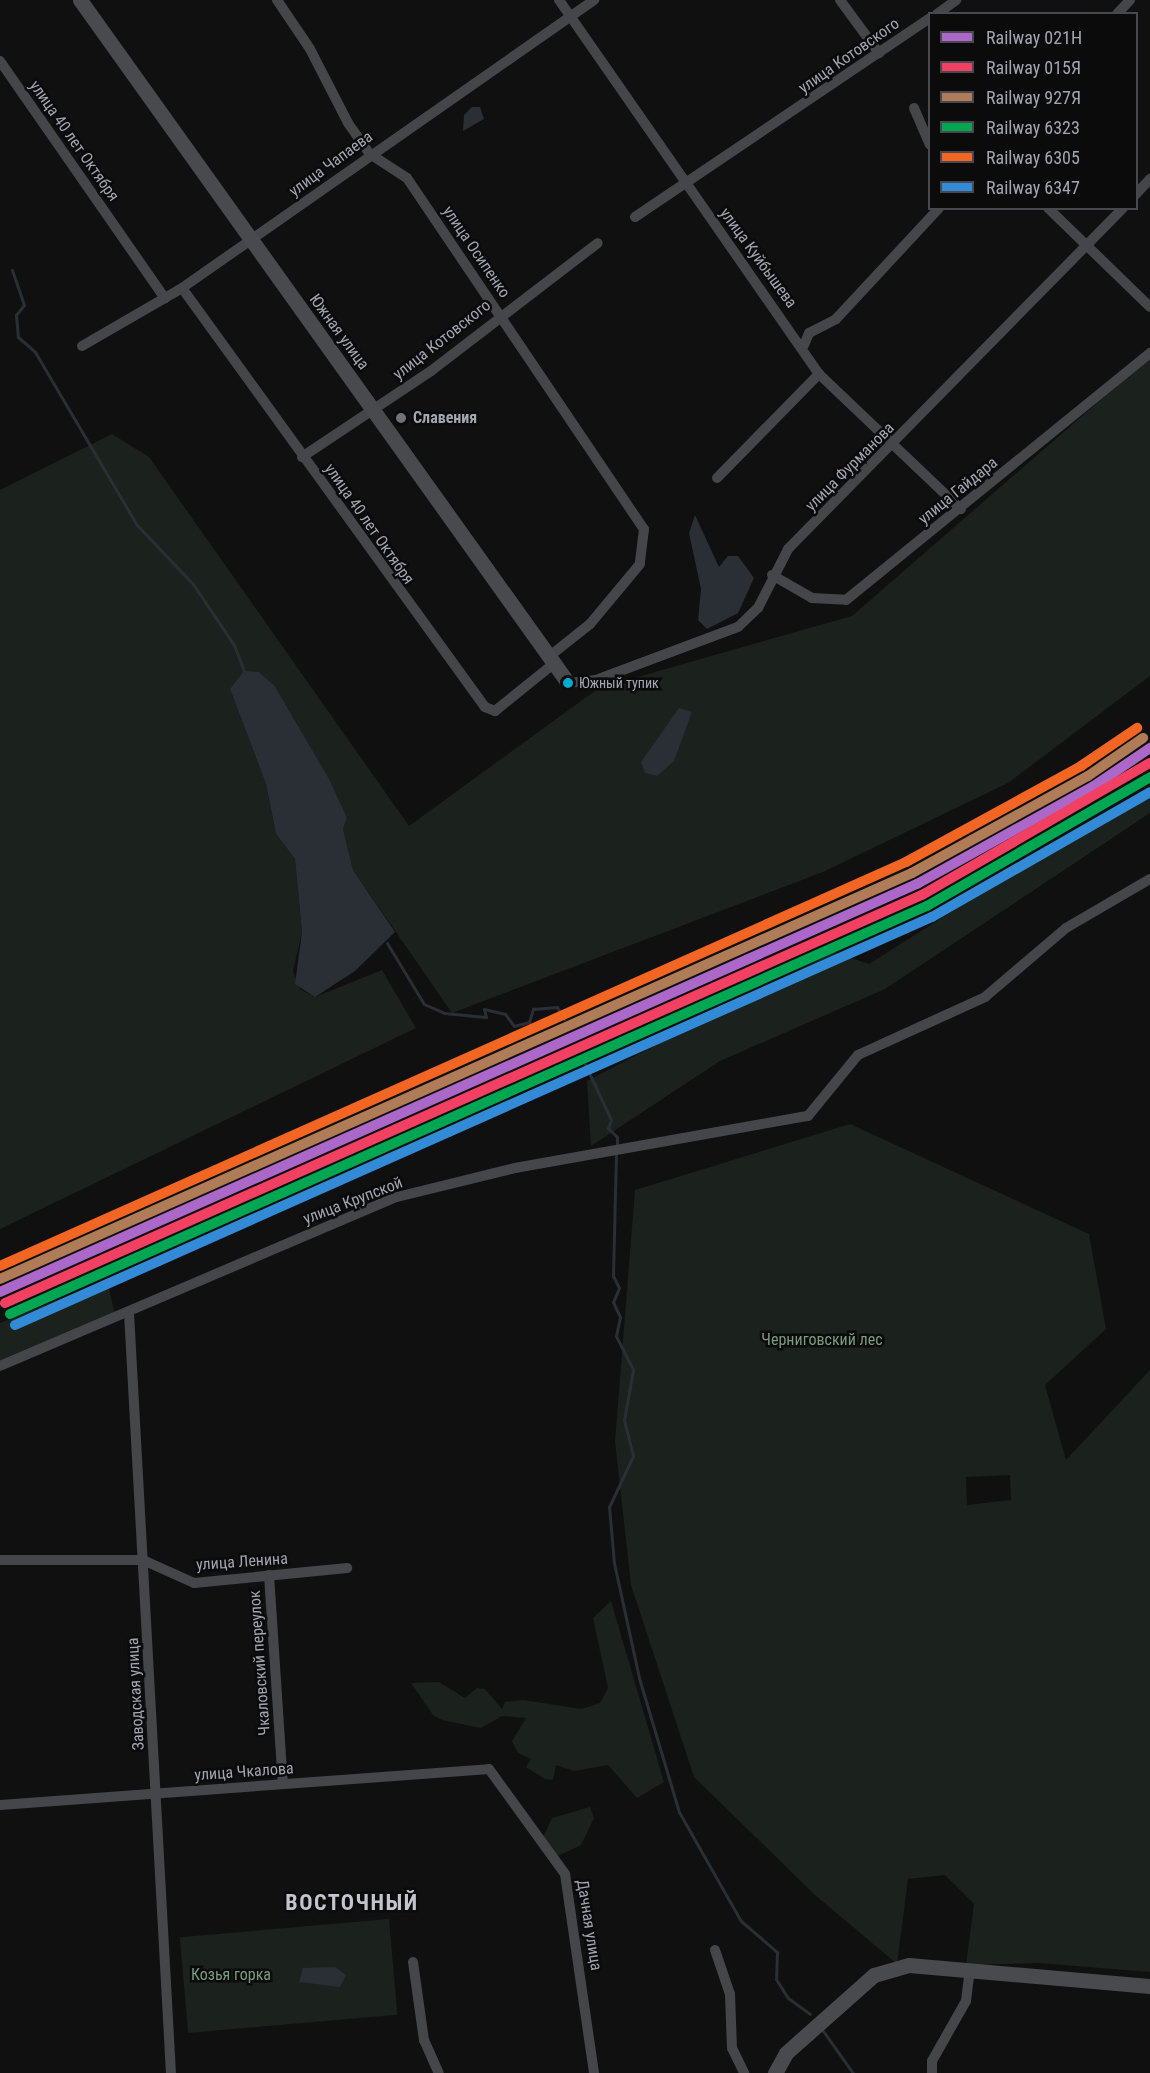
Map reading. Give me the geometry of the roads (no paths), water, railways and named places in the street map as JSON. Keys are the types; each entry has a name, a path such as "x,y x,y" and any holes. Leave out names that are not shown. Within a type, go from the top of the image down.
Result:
{"street":[{"name":"Южная улица","path":"80,0 568,683"},
{"name":"улица Осипенко","path":"277,0 370,154 407,178 644,529 640,564 590,624 552,660"},
{"name":"улица Куйбышева","path":"559,0 685,183 804,345 819,374 895,443 961,509"},
{"name":"улица Чапаева","path":"82,346 182,288 370,154 594,0"},
{"path":"840,0 879,53"},
{"path":"940,12 956,0"},
{"path":"1119,12 1130,0"},
{"name":"улица Котовского","path":"635,217 928,19"},
{"name":"улица 40 лет Октября","path":"0,61 165,298"},
{"path":"914,108 928,140"},
{"path":"1138,193 1150,179"},
{"path":"804,345 809,333 836,320 937,210"},
{"path":"1050,210 1150,307"},
{"name":"улица Фурманова","path":"568,683 596,680 738,627 758,608 772,575 788,549 895,443 1121,210"},
{"name":"улица Котовского","path":"302,457 374,411 597,243"},
{"name":"улица 40 лет Октября","path":"182,288 485,707 495,711 552,660"},
{"name":"улица Гайдара","path":"772,575 812,598 846,600 961,509 1150,352"},
{"path":"717,478 819,374"},
{"name":"улица Крупской","path":"0,1366 397,1197 515,1168 808,1116 858,1055 985,998 1066,928 1150,879"},
{"name":"Заводская улица","path":"129,1313 171,2073"},
{"name":"улица Ленина","path":"0,1560 143,1560 194,1583 347,1568"},
{"name":"Чкаловский переулок","path":"269,1575 283,1784"},
{"name":"улица Чкалова","path":"0,1805 489,1769"},
{"name":"Дачная улица","path":"489,1769 565,1874 594,2073"},
{"path":"715,1950 730,1994 732,2048 744,2073"},
{"path":"413,1962 424,2040 439,2073"},
{"path":"775,2073 786,2053 874,1975 909,1965 1150,1986"},
{"path":"932,2073 932,2061 966,2001 970,1970"}],"waterway":[{"path":"12,270 24,305 16,315 18,337 35,352 137,525 193,584 234,645 245,673"},
{"path":"387,943 424,1004 444,1013 486,1017 484,1009 505,1014 514,1026 529,1022 533,1009 557,1007 564,1019"},
{"path":"585,1064 611,1120 608,1128 617,1137 617,1147"},
{"path":"616,1153 613,1276 619,1288 613,1302 620,1317 616,1336 633,1370 624,1420 633,1456 609,1507 614,1563 639,1678 679,1812 741,1921 777,1952 776,1979 788,1998 810,2014"},
{"path":"823,2031 853,2073"}],"rail line":[{"name":"6305","path":"0,1266 906,862 1081,766 1137,728"},
{"name":"927Я","path":"0,1279 912,873 1088,776 1143,738"},
{"name":"021Н","path":"0,1292 917,884 1094,786 1150,748"},
{"name":"015Я","path":"5,1303 922,895 1150,763"},
{"name":"6323","path":"10,1314 927,906 1150,777"},
{"name":"6347","path":"15,1325 932,917 1150,792"}],"place":[{"name":"Славения","path":"401,418"},
{"name":"Южный тупик","path":"568,683"}],"district":[{"name":"ВОСТОЧНЫЙ","path":"352,1903"}],"park label":[{"name":"Черниговский лес","path":"822,1340"},
{"name":"Козья горка","path":"231,1975"}]}
